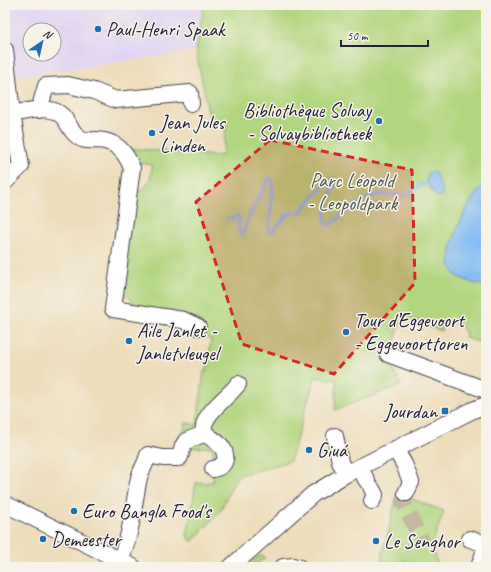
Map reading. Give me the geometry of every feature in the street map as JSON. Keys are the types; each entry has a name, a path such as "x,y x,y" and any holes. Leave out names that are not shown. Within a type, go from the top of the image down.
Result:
{"street":[{"path":"5,50 12,114 21,166 5,182"},
{"path":"39,110 46,86 68,85 94,91 116,100 190,93 192,104"},
{"path":"12,114 48,109 60,114 73,132 83,139 87,141 104,141 118,146 126,154 132,168 113,309 182,320 198,327"},
{"path":"388,354 486,390"},
{"path":"204,432 203,429 207,419 220,402 238,384"},
{"path":"231,567 313,494 352,470 486,405"},
{"path":"5,504 127,563 128,538 139,476 148,455 163,458 178,458 186,441 201,435 204,432"},
{"path":"204,432 219,443 226,457 224,463 218,468 213,469"},
{"path":"335,436 340,462 352,470 370,490"},
{"path":"396,449 411,482 406,493"},
{"path":"470,539 486,546 479,567"},
{"path":"283,567 298,567"}],"highlighted area":[{"path":"270,140 412,170 415,283 334,374 242,344 196,202"}],"shaded area":[{"path":"5,5 204,5 201,12 196,51 19,76 5,28"}],"green space":[{"name":"Parc Léopold - Leopoldpark","path":"204,5 486,5 486,344 465,338 466,334 461,325 451,322 442,327 441,331 417,323 417,321 402,317 394,344 390,344 387,357 401,385 335,410 337,380 315,377 290,461 237,476 220,511 192,542 187,536 196,483 213,482 213,447 185,448 184,465 174,465 179,457 182,431 185,429 186,423 197,425 204,371 207,371 211,339 197,336 199,319 133,306 132,300 129,296 119,292 136,190 144,188 149,182 152,165 134,162 131,150 137,149 222,156 227,121 211,126 196,51"},
{"path":"5,126 10,165 5,166"},
{"path":"402,489 409,498 444,511 429,552 435,554 434,558 437,560 435,567 419,567 404,560 401,566 381,560 397,495"},
{"path":"263,555 265,559 254,564 253,567 247,567 255,558"}],"water":[{"path":"431,171 435,172 443,193 439,197 436,196 426,181 428,174"},
{"path":"486,182 486,284 479,284 472,283 456,275 453,271 450,255 455,236 463,216 476,193"}],"waterway":[{"path":"227,218 232,219 237,216 239,217 238,231 242,235 252,210 270,178 273,183 269,232 272,232 288,214 292,213"},
{"path":"298,214 330,179 335,183 325,215 325,221 329,226 352,207 367,198 382,194 404,196 412,192 420,185 428,184"}],"tunnel":[{"path":"406,493 403,502 423,543"}],"place":[{"name":"Paul-Henri Spaak","path":"98,29"},
{"name":"Bibliothèque Solvay - Solvaybibliotheek","path":"379,121"},
{"name":"Jean Jules Linden","path":"152,133"},
{"name":"Tour d’Eggevoort - Eggevoorttoren","path":"346,332"},
{"name":"Aile Janlet - Janletvleugel","path":"129,341"},
{"name":"Jourdan","path":"445,411"},
{"name":"Giuá","path":"309,450"},
{"name":"Euro Bangla Food's","path":"74,511"},
{"name":"Demeester","path":"43,539"},
{"name":"Le Senghor","path":"376,541"}]}
